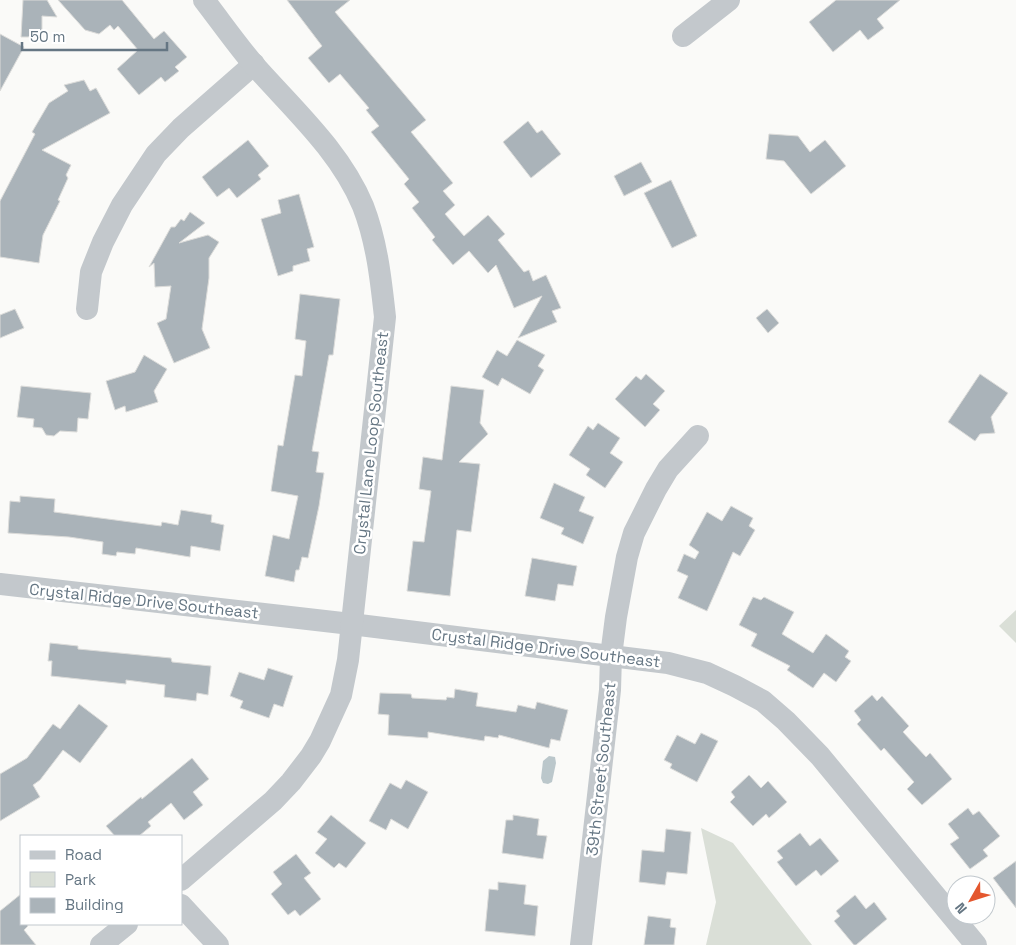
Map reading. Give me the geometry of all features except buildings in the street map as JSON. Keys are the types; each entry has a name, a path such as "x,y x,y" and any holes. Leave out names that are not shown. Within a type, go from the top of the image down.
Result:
{"street":[{"name":"Crystal Lane Loop Southeast","path":"182,879 291,782 311,756 341,695 348,660 385,317 379,263 363,208 350,180 320,137 254,64 204,0"},
{"path":"682,36 729,0"},
{"path":"87,310 91,272 103,242 122,205 151,161 181,128 254,64"},
{"name":"39th Street Southeast","path":"580,945 609,699 611,656 627,557 634,533 656,489 668,469 698,436"},
{"name":"Crystal Ridge Drive Southeast","path":"0,584 351,624 668,663 708,672 763,701 786,721 820,756 976,945"},
{"path":"182,906 218,945"},
{"path":"101,945 126,925"}],"green space":[{"path":"1016,610 1016,643 999,626"},
{"path":"701,828 733,843 812,945 706,945 716,902"}],"shaded area":[{"path":"549,756 555,757 556,763 552,782 548,784 543,783 541,778 543,761"}]}
